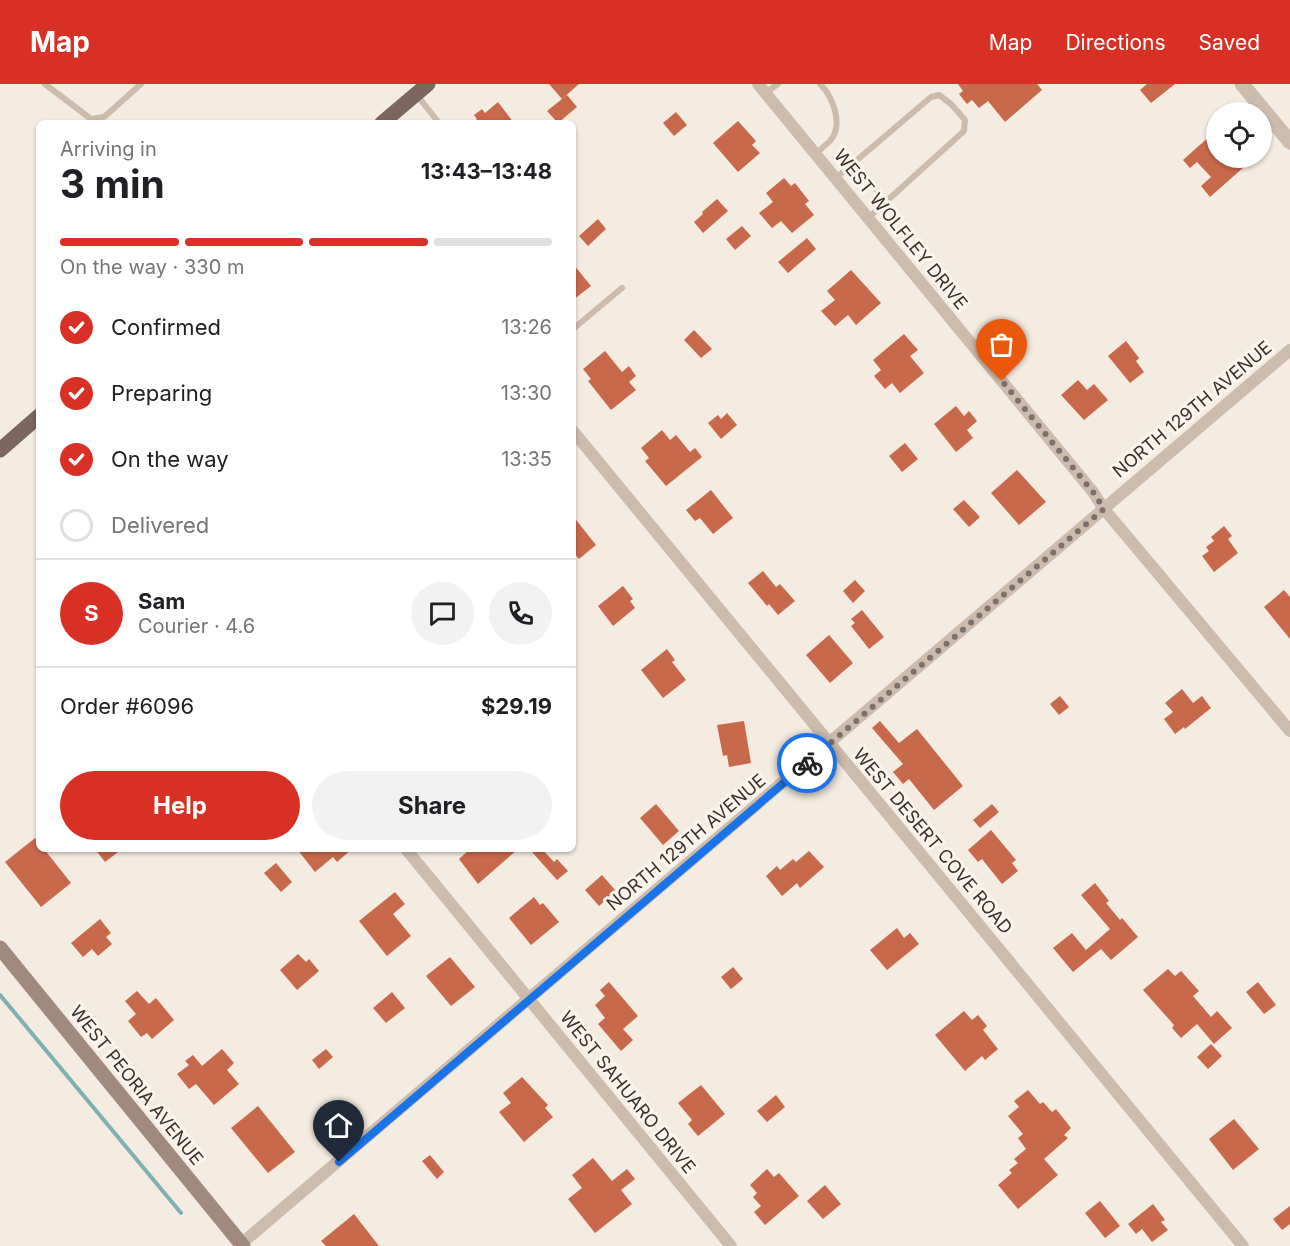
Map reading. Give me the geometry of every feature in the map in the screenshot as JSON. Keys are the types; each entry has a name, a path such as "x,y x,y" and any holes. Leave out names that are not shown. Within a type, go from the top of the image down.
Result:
{"main road":[{"path":"386,120 422,89"},
{"path":"0,450 36,419"},
{"name":"WEST PEORIA AVENUE","path":"0,948 242,1245"}],"street":[{"path":"1242,84 1290,142"},
{"name":"WEST WOLFLEY DRIVE","path":"761,89 1093,492 1104,509 1290,731"},
{"name":"NORTH 129TH AVENUE","path":"242,1245 1290,350"},
{"name":"WEST DESERT COVE ROAD","path":"576,435 1243,1246"},
{"name":"WEST SAHUARO DRIVE","path":"408,852 730,1246"}],"lane":[{"path":"45,84 91,119 104,117 141,84"},
{"path":"761,89 778,84"},
{"path":"815,154 832,140 837,127 835,107 820,84"},
{"path":"422,89 438,120"},
{"path":"835,178 931,97 939,95 951,104 965,120 964,132 867,218"},
{"path":"853,163 885,201"},
{"path":"576,326 622,288"}],"building":[{"path":"549,84 579,84 562,99"},
{"path":"958,84 1037,84 1042,90 1005,122 988,101 979,108 972,100 967,104 959,94 963,91"},
{"path":"1147,84 1175,84 1151,103 1140,90"},
{"path":"567,95 577,107 562,120 555,120 547,111"},
{"path":"498,102 512,120 476,120 474,115 482,109 485,113"},
{"path":"676,112 687,125 674,136 663,123"},
{"path":"738,121 756,141 752,145 760,153 738,172 713,143"},
{"path":"1206,139 1206,168 1243,168 1210,197 1201,186 1211,177 1197,162 1190,168 1183,160"},
{"path":"784,178 791,186 795,183 809,201 805,204 814,215 792,233 781,221 772,228 759,213 773,202 766,193"},
{"path":"717,199 728,211 703,233 694,222"},
{"path":"598,219 606,229 588,246 579,236"},
{"path":"742,226 751,236 735,250 726,239"},
{"path":"807,238 816,249 788,273 778,262"},
{"path":"576,268 591,286 576,298"},
{"path":"851,270 881,303 856,325 848,315 835,326 821,311 835,300 827,291"},
{"path":"694,330 712,349 701,358 684,340"},
{"path":"904,334 918,350 910,356 924,373 900,393 892,383 885,389 874,376 881,370 873,360"},
{"path":"1126,341 1139,358 1136,361 1144,372 1130,383 1108,356"},
{"path":"605,351 622,372 629,366 636,376 629,382 636,390 611,410 588,381 591,379 583,369"},
{"path":"1078,380 1087,390 1094,384 1108,400 1084,420 1061,395"},
{"path":"956,406 964,416 969,411 977,421 967,430 973,438 956,452 934,424"},
{"path":"727,413 737,425 721,439 708,423 718,415 721,419"},
{"path":"662,430 670,440 676,435 690,452 695,448 702,457 666,486 645,461 649,458 641,448"},
{"path":"905,443 918,459 902,472 889,456"},
{"path":"1017,470 1046,502 1019,525 991,493"},
{"path":"711,490 733,518 713,534 700,518 695,521 686,510"},
{"path":"964,500 980,517 969,527 953,509"},
{"path":"576,520 596,545 579,559 576,556"},
{"path":"1224,526 1232,536 1228,539 1238,553 1214,572 1202,556 1209,551 1206,547 1214,541 1211,537"},
{"path":"763,571 776,587 780,584 795,601 778,615 769,604 767,606 748,583"},
{"path":"855,580 865,591 853,603 843,591"},
{"path":"623,586 633,599 630,601 635,608 613,626 598,606"},
{"path":"1284,590 1290,597 1290,639 1264,607"},
{"path":"862,610 884,637 869,649 851,626 855,623 851,619"},
{"path":"829,635 853,663 830,683 806,655"},
{"path":"667,649 675,660 672,662 686,680 663,698 641,670"},
{"path":"1182,689 1193,703 1202,696 1211,708 1185,729 1184,727 1175,734 1164,719 1173,712 1165,703"},
{"path":"1060,696 1069,707 1059,715 1050,704"},
{"path":"744,721 751,763 729,767 727,755 723,756 717,725"},
{"path":"880,721 899,743 917,729 963,786 934,810 909,779 903,784 893,772 903,764 872,728"},
{"path":"656,804 679,831 663,845 640,818"},
{"path":"992,804 999,812 980,828 973,820"},
{"path":"991,830 1016,860 1012,863 1018,871 1002,884 982,859 978,862 968,850"},
{"path":"35,838 36,852 46,852 71,883 41,907 5,862"},
{"path":"809,851 824,867 800,888 797,883 782,896 766,876 777,866 780,870 793,859 796,862"},
{"path":"97,852 118,852 105,862"},
{"path":"299,852 349,852 337,862 333,857 315,872"},
{"path":"467,852 515,852 478,884 459,859"},
{"path":"532,852 545,852 554,862 557,859 568,871 557,880"},
{"path":"276,863 292,882 281,892 264,873"},
{"path":"602,875 616,891 599,906 585,890"},
{"path":"1095,883 1109,901 1106,903 1138,937 1111,960 1101,949 1073,972 1053,948 1072,933 1086,950 1110,929 1081,895"},
{"path":"395,892 405,904 393,914 411,936 387,956 359,921"},
{"path":"534,897 540,905 543,903 559,922 531,945 509,918"},
{"path":"100,919 111,933 106,937 112,944 98,956 92,949 83,957 71,943"},
{"path":"897,928 904,938 910,933 919,944 887,970 870,950"},
{"path":"298,954 306,962 309,959 319,971 297,990 280,970"},
{"path":"450,957 475,987 451,1006 426,976"},
{"path":"733,967 743,979 731,989 721,977"},
{"path":"1168,969 1175,976 1181,971 1199,991 1193,996 1211,1017 1217,1011 1232,1028 1214,1044 1197,1024 1181,1038 1172,1028 1174,1025 1143,990"},
{"path":"609,982 638,1016 623,1029 633,1040 621,1051 598,1024 605,1018 595,1005 605,996 600,990"},
{"path":"1258,982 1276,1005 1264,1014 1246,992"},
{"path":"137,991 149,1004 156,998 174,1020 152,1039 147,1033 141,1037 128,1021 136,1014 125,1001"},
{"path":"392,992 405,1008 386,1023 373,1008"},
{"path":"964,1011 972,1020 978,1015 987,1026 983,1030 998,1049 985,1060 982,1056 965,1071 935,1035"},
{"path":"1211,1044 1222,1056 1208,1069 1197,1057"},
{"path":"222,1049 234,1063 227,1070 239,1084 214,1105 196,1084 189,1089 177,1074 189,1065 185,1061 193,1055 202,1066"},
{"path":"326,1049 333,1057 319,1069 312,1060"},
{"path":"522,1077 548,1105 545,1108 553,1117 524,1142 499,1112 511,1103 503,1093"},
{"path":"701,1085 725,1114 698,1136 688,1124 692,1120 678,1103"},
{"path":"1028,1090 1040,1104 1043,1102 1052,1112 1056,1109 1071,1128 1064,1135 1068,1138 1044,1159 1058,1175 1018,1209 998,1185 1012,1173 1009,1170 1018,1163 1014,1159 1026,1149 1018,1138 1023,1134 1008,1116 1019,1107 1014,1101"},
{"path":"776,1095 785,1107 767,1122 757,1111"},
{"path":"258,1106 295,1152 268,1173 231,1128"},
{"path":"1234,1119 1259,1149 1233,1170 1209,1139"},
{"path":"430,1155 444,1172 437,1179 422,1161"},
{"path":"593,1158 612,1181 627,1169 635,1179 621,1190 632,1204 595,1233 568,1199 582,1188 572,1175"},
{"path":"767,1169 774,1177 779,1173 799,1196 765,1225 754,1212 761,1206 753,1197 757,1193 750,1185"},
{"path":"825,1185 841,1204 823,1219 807,1201"},
{"path":"1100,1201 1120,1226 1105,1238 1085,1213"},
{"path":"1153,1204 1165,1220 1161,1222 1168,1230 1152,1242 1142,1229 1136,1234 1128,1224"},
{"path":"1290,1206 1290,1224 1282,1230 1273,1219"},
{"path":"354,1214 379,1246 326,1246 321,1241"}],"waterway":[{"path":"0,995 181,1213"}],"way so far":[{"path":"807,763 1104,509 1093,492 1002,381"}],"route":[{"path":"339,1162 807,763"}]}
